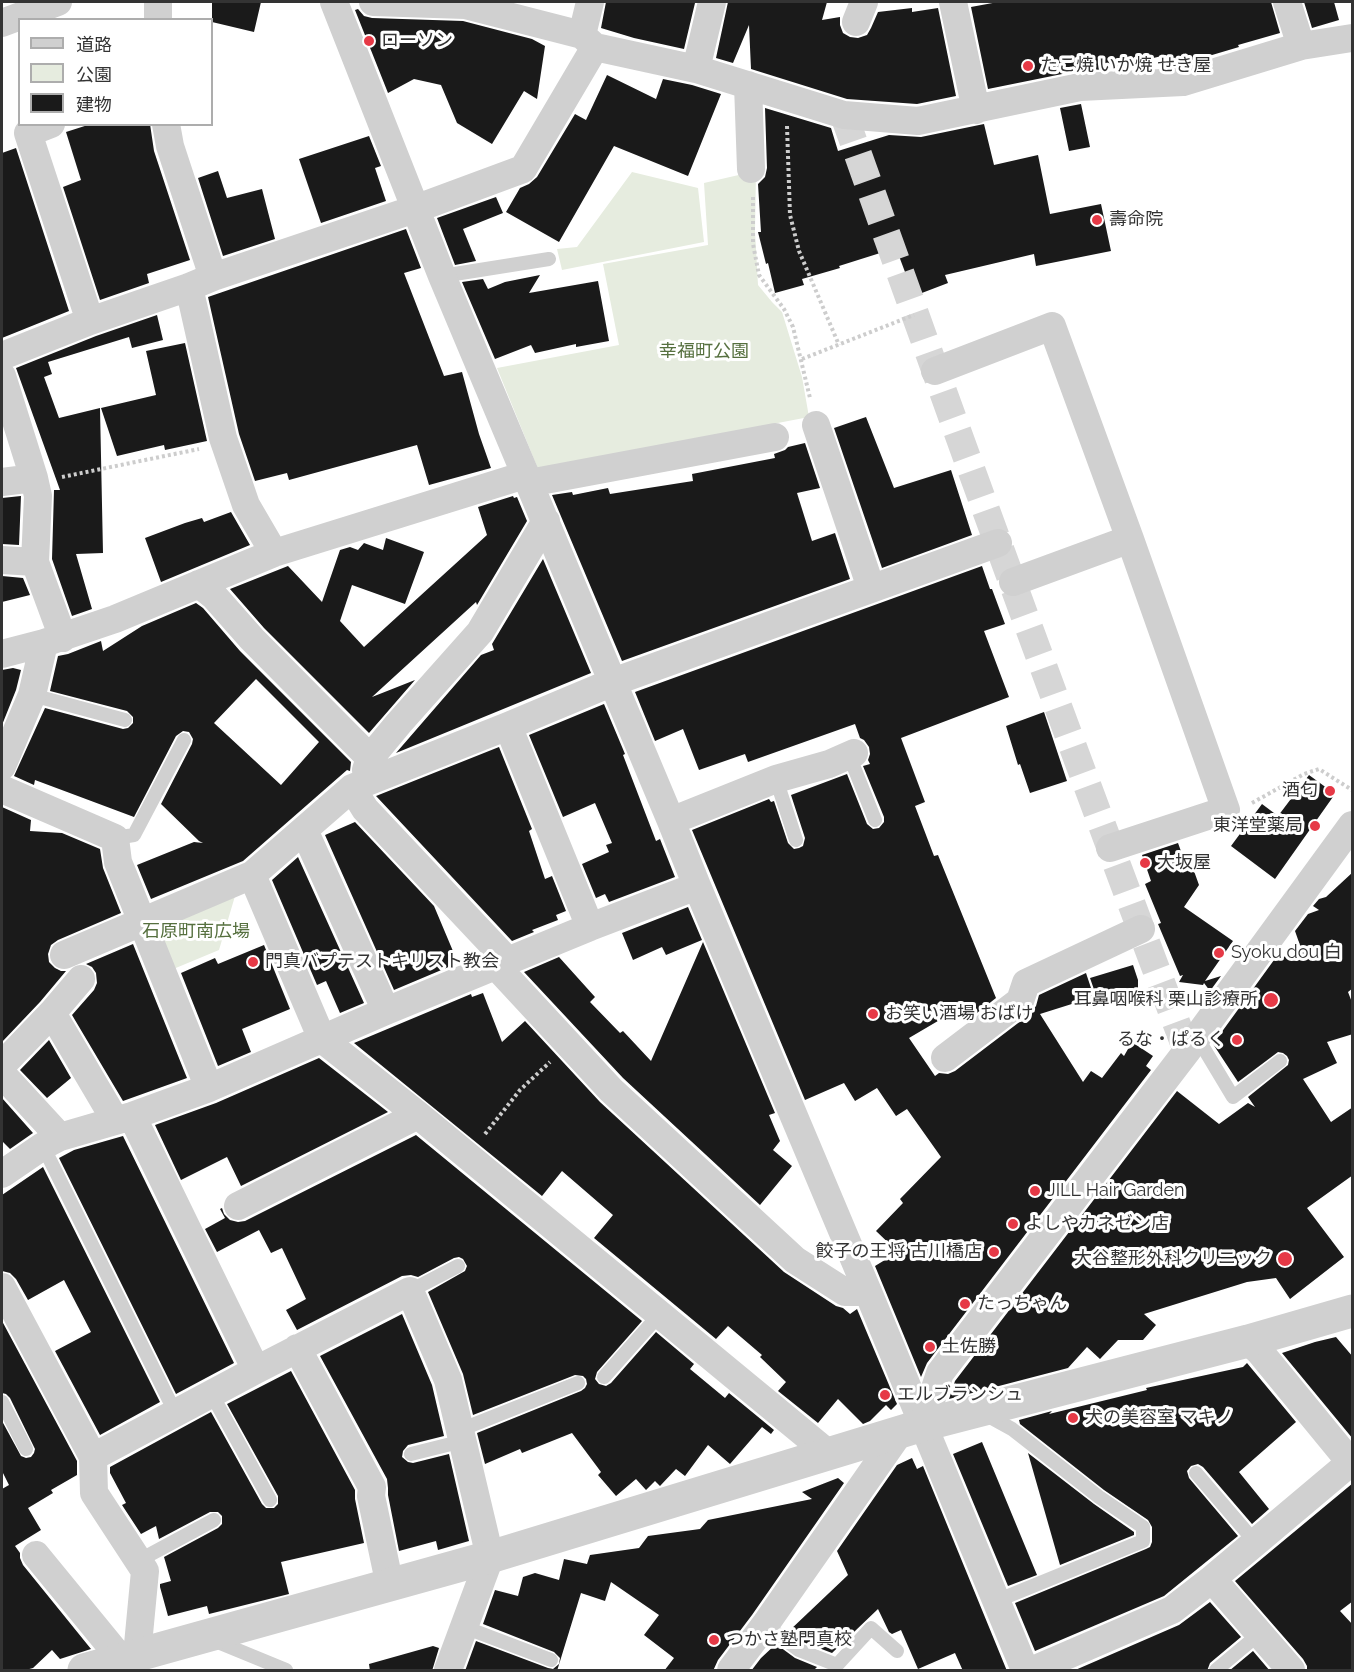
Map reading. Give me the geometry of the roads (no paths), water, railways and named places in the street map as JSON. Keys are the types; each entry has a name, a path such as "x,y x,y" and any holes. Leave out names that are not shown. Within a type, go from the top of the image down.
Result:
{"street":[{"path":"2,22 58,2"},
{"path":"158,2 158,18"},
{"path":"334,2 442,276 868,1292 911,1429 996,1601 1025,1671"},
{"path":"373,2 465,3 588,41 696,69 844,115 918,121 1080,87 1184,82 1300,46 1353,38"},
{"path":"2,356 90,321 415,209 523,169 588,41 590,2"},
{"path":"696,69 712,2"},
{"path":"953,2 976,110"},
{"path":"1287,2 1300,46"},
{"path":"748,85 751,169"},
{"path":"46,126 28,133 90,321"},
{"path":"166,126 201,282 225,443 246,506 274,553"},
{"path":"934,371 1052,326 1131,539 1226,810 1110,848"},
{"path":"2,375 38,496 35,562 53,640 2,766"},
{"path":"816,425 871,588"},
{"path":"2,654 115,619 274,553 527,479 667,459 775,437"},
{"path":"2,482 35,481"},
{"path":"64,955 252,875 304,830 363,776 399,723 480,632 546,521"},
{"path":"1013,582 1131,539"},
{"path":"363,776 508,726 613,682 998,543"},
{"path":"2,561 35,562"},
{"path":"199,584 214,596 252,639 363,776 365,809 502,963 569,1045 611,1090 795,1260 845,1292 868,1292"},
{"path":"508,726 590,927"},
{"path":"671,821 776,779 828,764 852,754"},
{"path":"2,789 115,838 118,862 209,1088"},
{"path":"731,1671 911,1429 940,1373 1197,1037 1353,825"},
{"path":"304,830 386,1011"},
{"path":"252,875 322,1039 829,1454"},
{"path":"2,1174 52,1141 209,1088 386,1011 590,927 697,886"},
{"path":"945,1058 1020,1001 1026,983 1141,929"},
{"path":"2,1065 81,980"},
{"path":"52,1013 123,1118 256,1370"},
{"path":"2,1074 52,1141"},
{"path":"238,1206 418,1116"},
{"path":"2,1287 93,1457 94,1493 145,1571 130,1657"},
{"path":"93,1457 211,1393 410,1291 448,1380 490,1557 448,1671"},
{"path":"84,1671 490,1557 911,1429 1248,1341 1353,1311"},
{"path":"1033,1671 1172,1610 1352,1463 1260,1352 1248,1341"},
{"path":"297,1348 372,1487 370,1496 390,1586"},
{"path":"36,1555 130,1657"},
{"path":"1212,1579 1291,1671"}],"lane":[{"path":"442,276 549,259"},
{"path":"32,695 125,720"},
{"path":"115,838 134,835 184,741"},
{"path":"852,754 875,820"},
{"path":"776,779 796,840"},
{"path":"1197,1037 1233,1097 1280,1060"},
{"path":"52,1141 176,1412"},
{"path":"410,1291 459,1266"},
{"path":"604,1377 659,1314"},
{"path":"411,1454 461,1435 578,1383"},
{"path":"211,1393 270,1500"},
{"path":"2,1402 26,1449"},
{"path":"980,1411 1012,1429 1099,1497 1143,1527 1143,1541 996,1601"},
{"path":"1196,1473 1256,1543"},
{"path":"138,1561 214,1520"},
{"path":"765,1625 800,1650 837,1665 871,1628 897,1651"},
{"path":"464,1627 551,1660"},
{"path":"1216,1671 1259,1634"},
{"path":"205,1637 286,1671"}],"tunnel":[{"path":"844,115 1013,584 1187,1051"}],"place":[{"name":"ローソン","path":"369,41"},
{"name":"たこ焼 いか焼 せき屋","path":"1028,66"},
{"name":"壽命院","path":"1097,220"},
{"name":"酒匂","path":"1330,791"},
{"name":"東洋堂薬局","path":"1315,826"},
{"name":"大坂屋","path":"1145,863"},
{"name":"Syoku dou 白","path":"1219,953"},
{"name":"門真バプテストキリスト教会","path":"253,962"},
{"name":"耳鼻咽喉科 栗山診療所","path":"1271,1000"},
{"name":"お笑い酒場 おばけ","path":"873,1014"},
{"name":"るな・ぱるく","path":"1237,1040"},
{"name":"JILL Hair Garden","path":"1035,1191"},
{"name":"よしやカネゼン店","path":"1013,1224"},
{"name":"餃子の王将 古川橋店","path":"994,1252"},
{"name":"大谷整形外科クリニック","path":"1285,1259"},
{"name":"たっちゃん","path":"965,1304"},
{"name":"土佐勝","path":"930,1347"},
{"name":"エルブランシュ","path":"885,1395"},
{"name":"犬の美容室 マキノ","path":"1073,1418"},
{"name":"つかさ塾門真校","path":"714,1640"}],"park label":[{"name":"幸福町公園","path":"704,352"},
{"name":"石原町南広場","path":"196,932"}]}
